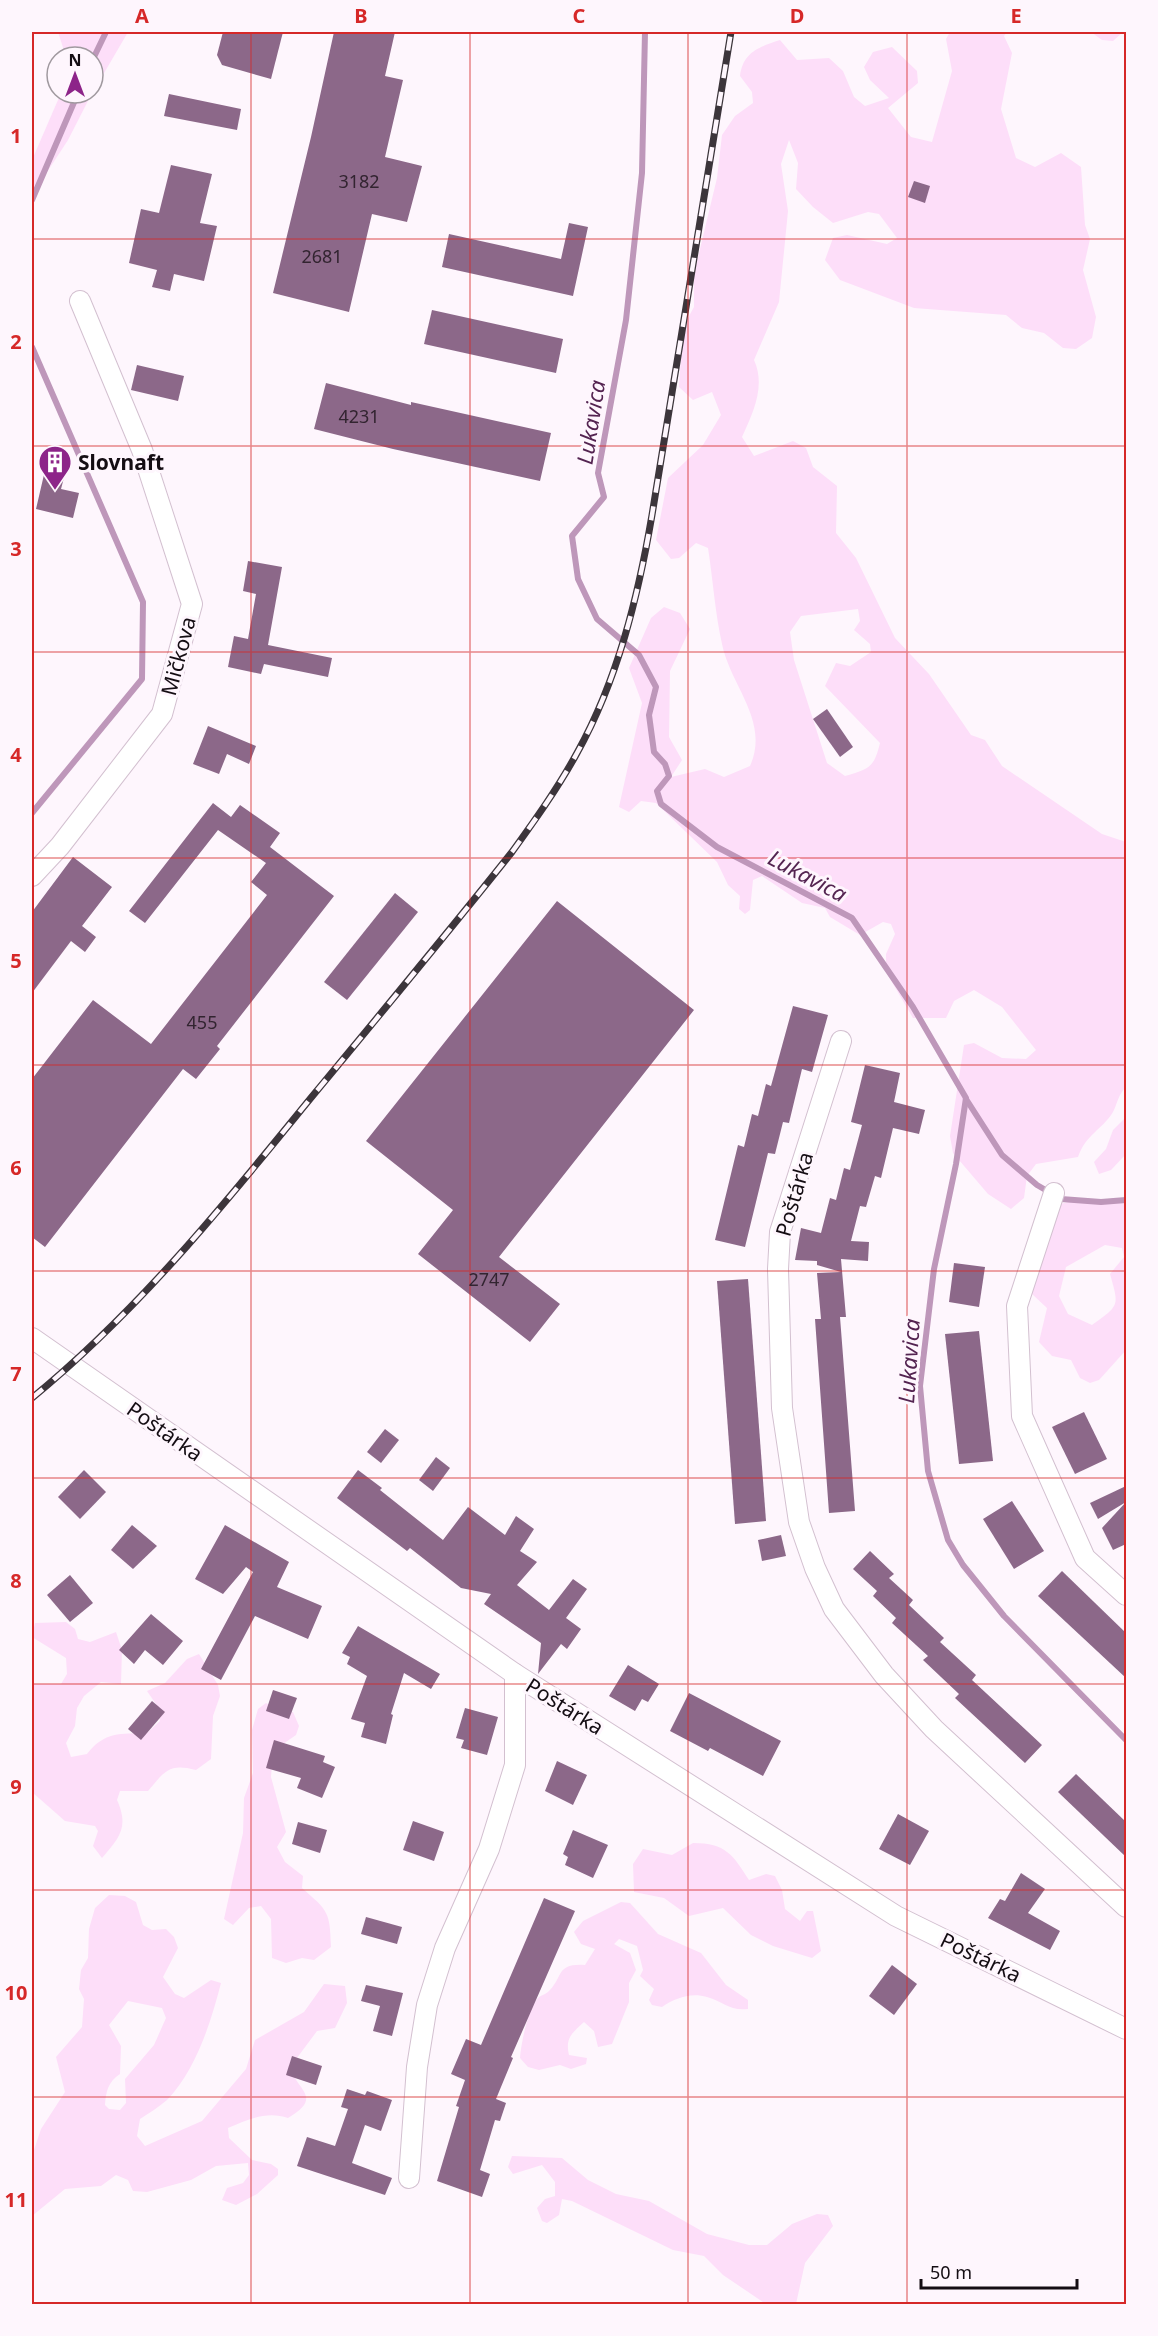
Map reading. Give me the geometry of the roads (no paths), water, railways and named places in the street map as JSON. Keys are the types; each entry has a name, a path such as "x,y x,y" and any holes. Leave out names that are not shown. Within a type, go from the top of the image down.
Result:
{"street":[{"name":"Mičkova","path":"32,876 60,846 162,714 192,604 142,450 80,301"},
{"name":"Poštárka","path":"841,1041 780,1232 777,1269 782,1408 799,1522 815,1568 834,1609 884,1675 934,1729 1126,1907"},
{"path":"1054,1193 1017,1306 1022,1416 1085,1558 1126,1595"},
{"name":"Poštárka","path":"32,1338 514,1674 896,1916 1126,2029"},
{"path":"409,2178 417,2067 427,2005 445,1948 489,1849 515,1765 514,1674"}],"waterway":[{"path":"100,45 106,32"},
{"name":"Lukavica","path":"645,32 642,173 626,320 598,473 604,497 572,536 578,579 597,619 639,655 656,687 649,715 654,752 665,764 669,776 657,791 661,804 717,847 852,918 913,1007 966,1098 956,1164 934,1269 920,1386 928,1471 948,1540 963,1565 1004,1616 1126,1740"},
{"path":"32,200 73,105"},
{"path":"32,347 143,602 142,679 32,813"},
{"path":"966,1099 1002,1155 1037,1185 1061,1199 1101,1202 1126,1200"}],"railway":[{"path":"32,1398 71,1365 144,1293 245,1178 512,852 538,816 577,753 615,667 640,576 731,32"}],"place":[{"name":"Slovnaft","path":"55,491"}]}
